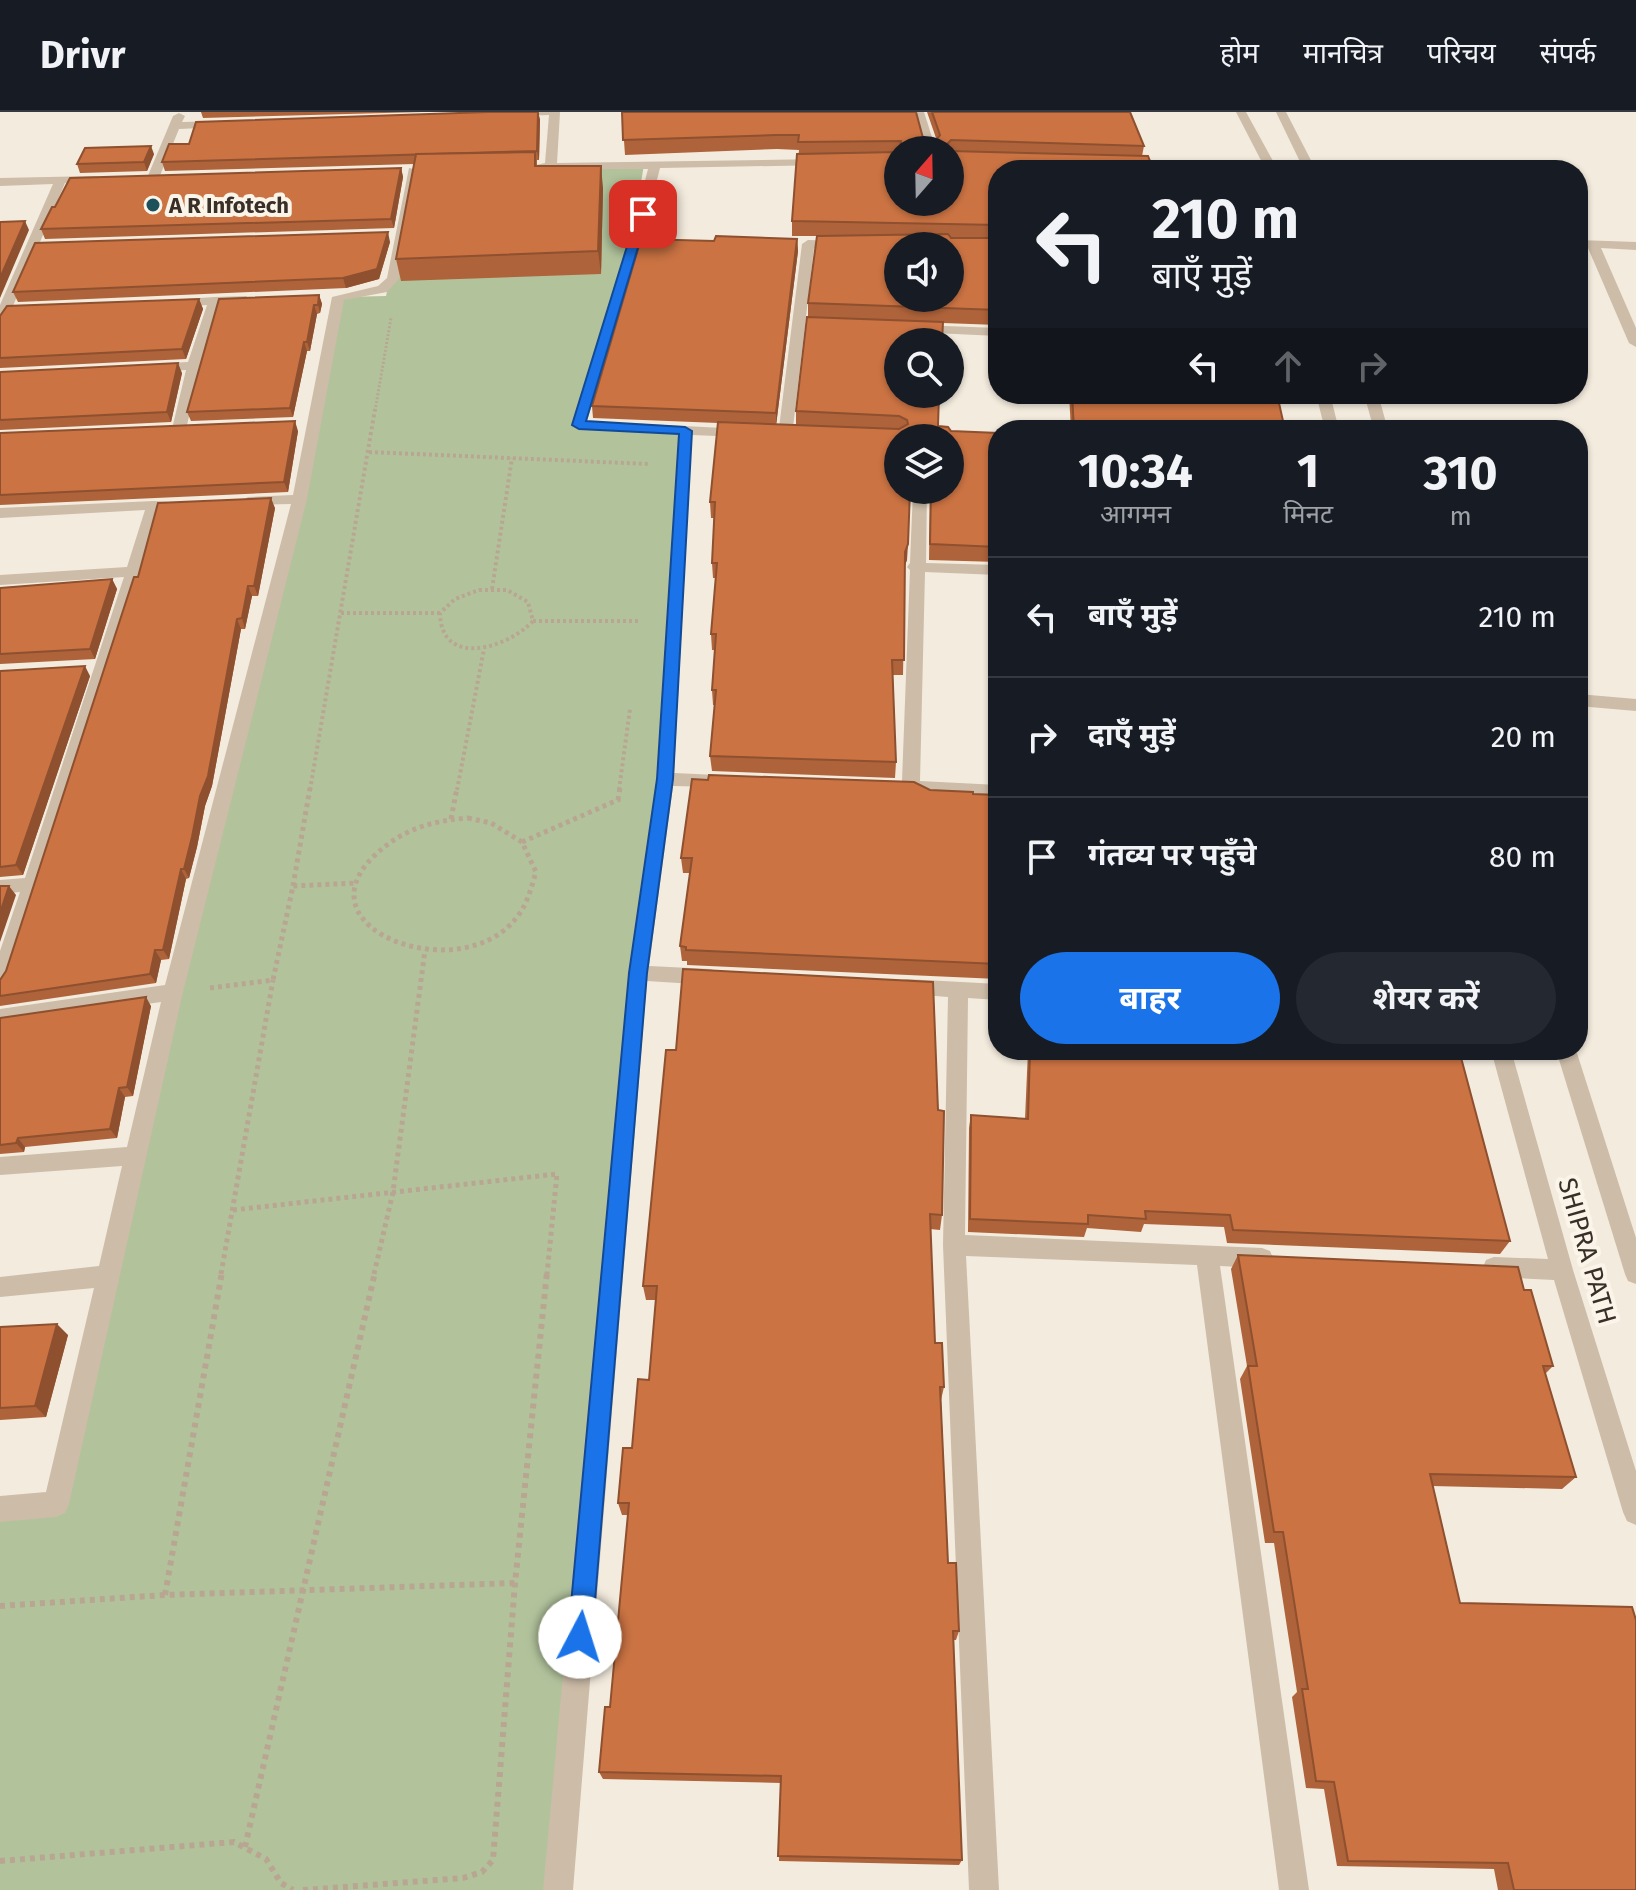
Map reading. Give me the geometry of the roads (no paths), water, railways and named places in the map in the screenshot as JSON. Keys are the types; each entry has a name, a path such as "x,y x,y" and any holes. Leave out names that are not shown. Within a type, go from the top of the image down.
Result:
{"street":[{"path":"153,178 180,112"},
{"path":"507,114 555,112 551,166"},
{"path":"919,112 926,136"},
{"path":"1241,112 1267,160"},
{"path":"1281,112 1305,160"},
{"path":"175,126 238,124"},
{"path":"520,167 837,162"},
{"path":"655,165 636,239 579,425 778,435 799,325 808,244"},
{"path":"0,1509 56,1504 173,992 300,499 330,297 371,293 382,289 393,279 392,235 413,170"},
{"path":"138,178 168,177"},
{"path":"0,182 107,179"},
{"path":"2,314 61,180"},
{"path":"636,239 652,239"},
{"path":"792,244 854,245"},
{"path":"33,246 49,245"},
{"path":"1588,245 1636,246"},
{"path":"1593,245 1635,340"},
{"path":"155,303 261,300"},
{"path":"179,429 194,366 215,301"},
{"path":"2,314 20,308"},
{"path":"799,325 814,326"},
{"path":"964,331 988,332"},
{"path":"134,369 194,366"},
{"path":"558,1890 638,973 665,779 685,431"},
{"path":"227,502 300,499"},
{"path":"0,513 183,504"},
{"path":"911,787 919,504"},
{"path":"0,980 33,884 97,667 133,572 154,505"},
{"path":"915,567 988,570"},
{"path":"0,580 133,572"},
{"path":"1588,701 1636,705"},
{"path":"665,779 741,782"},
{"path":"880,786 988,791"},
{"path":"0,887 33,884"},
{"path":"638,973 730,978"},
{"path":"882,986 988,992"},
{"path":"958,990 954,1245 984,1890"},
{"path":"0,1017 173,992"},
{"name":"SHIPRA PATH","path":"1504,1060 1562,1270 1636,1512"},
{"name":"SHIPRA PATH","path":"1570,1060 1628,1223 1636,1274"},
{"path":"0,1166 135,1156"},
{"path":"954,1245 1284,1258"},
{"path":"1207,1255 1294,1890"},
{"path":"1470,1266 1562,1270"},
{"path":"0,1287 107,1276"}],"place":[{"name":"A R Infotech","path":"153,205"}]}
